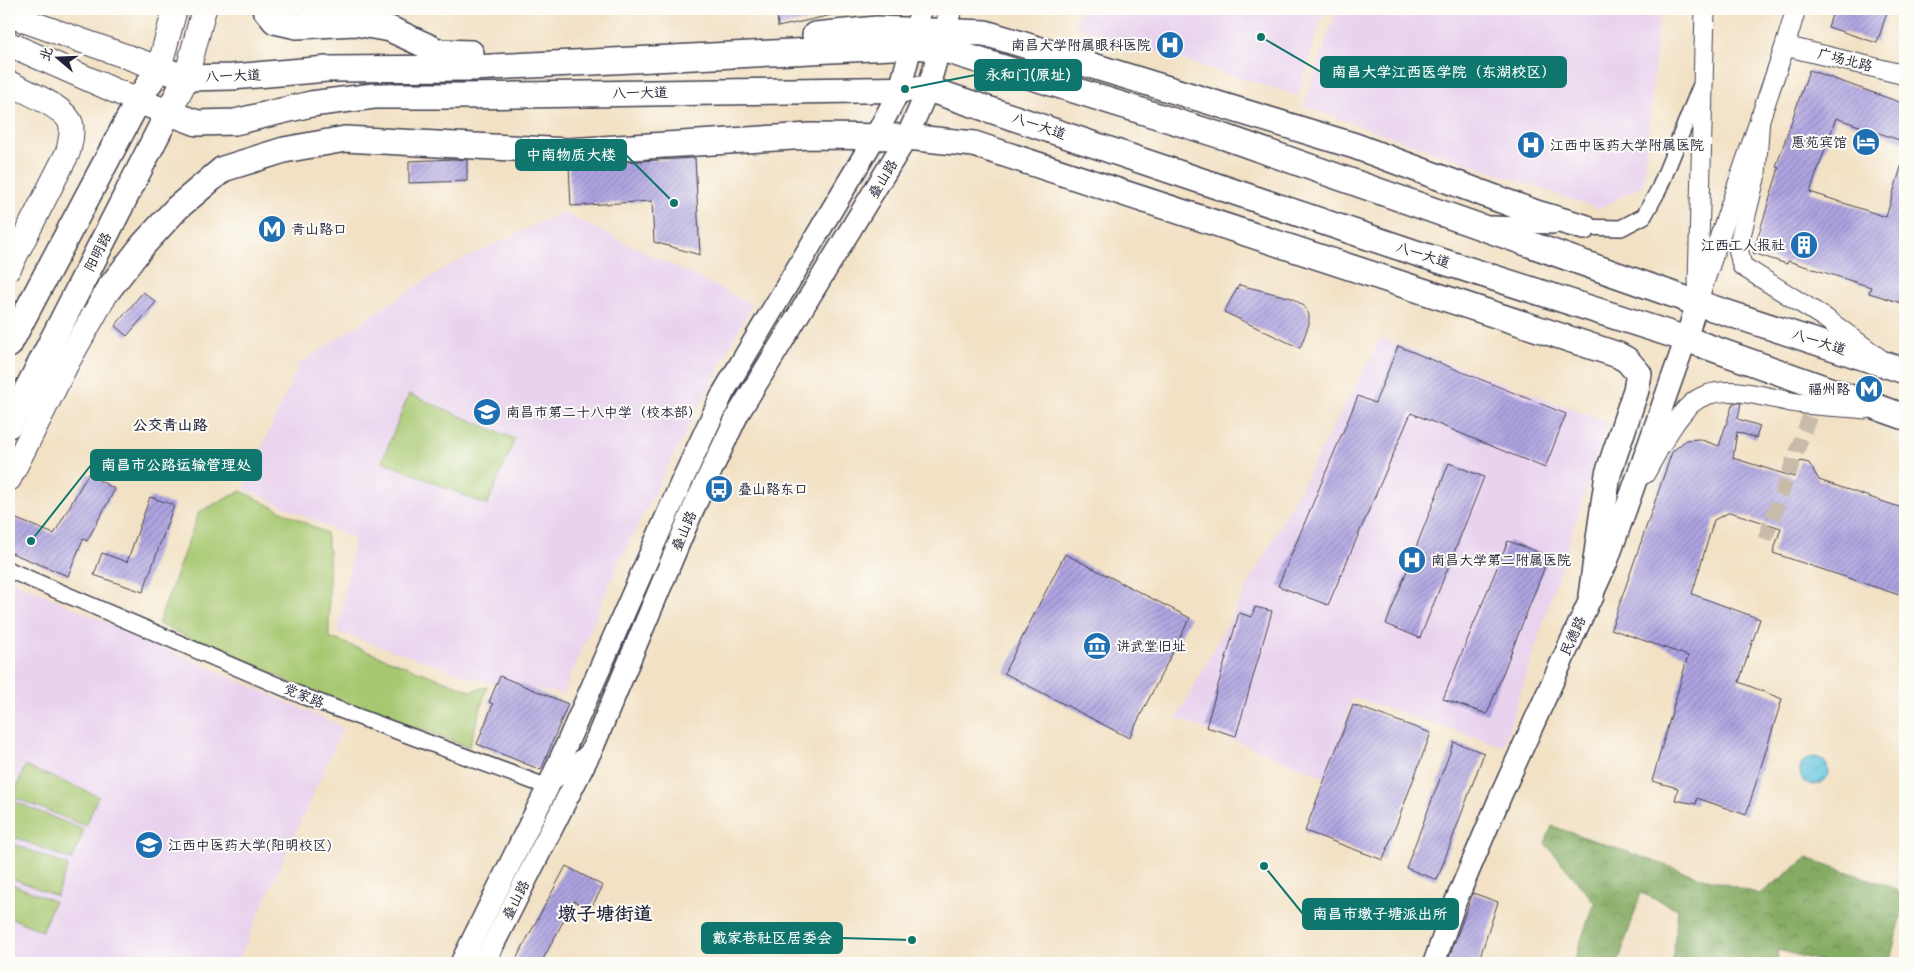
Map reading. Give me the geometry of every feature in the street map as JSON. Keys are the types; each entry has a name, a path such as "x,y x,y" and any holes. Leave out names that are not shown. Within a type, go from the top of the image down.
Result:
{"highway":[{"path":"265,9 275,22 297,26 356,23 390,29 440,52 500,54 625,54 877,29 916,28"},
{"name":"八一大道","path":"159,68 186,78 232,77 327,69 473,68 916,28 945,29 1225,137 1698,303 1897,368"},
{"path":"945,29 985,33 1004,38 1354,146 1536,213 1584,227"},
{"path":"9,345 138,101 159,68"},
{"name":"阳明路","path":"9,425 186,78"},
{"name":"八一大道","path":"138,101 197,123 236,122 311,104 374,96 928,89 1416,253 1686,339 1896,415"},
{"path":"108,290 143,245 177,208 223,170 284,150 345,139 568,150 810,136 908,137 974,144 1608,352 1627,360 1639,374 1636,390 1608,474 1592,596"}],"main road":[{"path":"9,15 159,68 175,9"},
{"path":"186,78 204,9"},
{"name":"叠山路","path":"461,963 548,787 681,483 723,394 875,137 900,89 916,28"},
{"name":"叠山路","path":"484,963 593,747 695,505 738,414 908,137 928,89 945,29"},
{"path":"9,44 138,101"},
{"path":"9,84 47,102 65,115 70,123 72,134 68,152 9,268"},
{"path":"9,479 68,362 108,290"},
{"name":"民德路","path":"1434,963 1455,903 1497,804 1607,562 1698,303"}],"street":[{"path":"1698,303 1705,9"},
{"path":"1698,303 1796,9"},
{"name":"广场北路","path":"1785,46 1905,75"},
{"path":"1467,223 1621,228 1644,216 1663,180 1703,79"},
{"path":"1760,117 1756,174 1738,248 1742,266 1825,318 1897,368"},
{"path":"1629,501 1665,438 1692,404 1713,393 1736,391 1798,403 1896,415"},
{"name":"党家路","path":"9,570 304,697 548,787"},
{"path":"548,787 593,747"}],"shaded area":[{"path":"1080,9 1194,9 1213,15 1215,9 1325,9 1298,96 1074,26"},
{"name":"江西中医药大学附属医院","path":"1337,9 1422,9 1439,13 1440,9 1660,9 1644,184 1599,209 1303,106"},
{"name":"南昌市第二十八中学（校本部）","path":"562,212 752,304 619,562 563,694 482,681 338,632 354,539 244,488 299,364 441,270"},
{"name":"南昌大学第二附属医院","path":"1381,338 1608,422 1503,746 1353,697 1326,777 1177,718"},
{"name":"江西中医药大学(阳明校区)","path":"9,579 343,727 237,963 9,963"}],"green space":[{"path":"409,394 515,439 487,505 382,461"},
{"path":"241,491 326,533 329,552 329,637 471,691 487,687 469,747 300,686 158,624 199,512"},
{"path":"25,766 98,796 86,826 13,797"},
{"path":"11,800 84,830 72,860 9,835 9,805"},
{"path":"1552,826 1694,875 1760,894 1807,858 1887,885 1905,895 1905,903 1889,963 1827,963 1778,950 1777,963 1672,963 1678,909 1641,893 1618,963 1589,963 1575,958 1594,902 1545,843"},
{"path":"9,842 68,866 56,896 9,877"},
{"path":"9,883 54,901 42,931 9,917"}],"water":[{"path":"1814,757 1824,761 1828,771 1824,781 1814,785 1804,781 1800,771 1804,761"}],"building":[{"path":"777,9 836,9 836,14 778,27"},
{"path":"1834,9 1888,9 1877,43 1828,27"},
{"path":"1809,70 1905,104 1905,142 1836,118 1810,192 1886,217 1902,164 1905,164 1905,304 1869,293 1871,287 1788,261 1787,264 1753,253 1779,168 1776,167"},
{"path":"695,158 700,255 654,242 652,201 571,206 569,165"},
{"path":"467,160 467,181 409,183 409,161"},
{"path":"1239,285 1292,298 1304,306 1309,315 1309,324 1300,348 1224,312"},
{"path":"143,292 156,302 127,336 115,326"},
{"path":"1398,346 1566,414 1545,468 1411,413 1328,605 1278,586 1358,396 1375,403"},
{"path":"1733,403 1741,403 1738,419 1760,426 1756,438 1737,432 1733,458 1794,477 1800,461 1809,463 1819,480 1905,509 1905,597 1773,553 1781,528 1730,512 1714,520 1692,594 1760,619 1739,682 1782,699 1746,815 1697,798 1696,804 1675,800 1678,788 1652,781 1688,656 1611,629 1672,452 1686,440 1699,439 1719,446"},
{"path":"1449,463 1484,477 1420,638 1386,624"},
{"path":"88,474 115,489 87,541 83,539 68,576 9,552 9,516 54,534"},
{"path":"150,497 174,505 143,592 94,575 102,553 127,562"},
{"path":"1508,541 1549,556 1487,714 1443,699"},
{"name":"讲武堂旧址","path":"1065,554 1190,618 1129,738 1004,673"},
{"path":"1255,607 1272,611 1236,736 1206,727 1239,613 1252,617"},
{"path":"500,676 568,704 541,770 477,744 493,704 489,702"},
{"path":"1353,705 1431,733 1383,860 1305,831"},
{"path":"1454,742 1484,753 1437,880 1406,868"},
{"path":"566,866 603,886 590,910 574,901 541,963 514,963"},
{"path":"1473,893 1498,902 1478,963 1447,963"}],"tunnel":[{"path":"1765,539 1814,404"}],"place":[{"name":"南昌大学江西医学院（东湖校区）","path":"1261,37"},
{"name":"南昌大学附属眼科医院","path":"1170,45"},
{"name":"永和门(原址)","path":"905,89"},
{"name":"惠苑宾馆","path":"1866,142"},
{"name":"江西中医药大学附属医院","path":"1531,145"},
{"name":"中南物质大楼","path":"674,203"},
{"name":"青山路口","path":"272,229"},
{"name":"江西工人报社","path":"1804,245"},
{"name":"福州路","path":"1869,389"},
{"name":"南昌市第二十八中学（校本部）","path":"487,412"},
{"name":"叠山路东口","path":"719,489"},
{"name":"南昌市公路运输管理处","path":"31,541"},
{"name":"南昌大学第二附属医院","path":"1412,560"},
{"name":"讲武堂旧址","path":"1097,646"},
{"name":"江西中医药大学(阳明校区)","path":"149,845"},
{"name":"南昌市墩子塘派出所","path":"1264,866"},
{"name":"戴家巷社区居委会","path":"912,940"}],"district":[{"name":"公交青山路","path":"170,425"},
{"name":"墩子塘街道","path":"605,914"}]}
